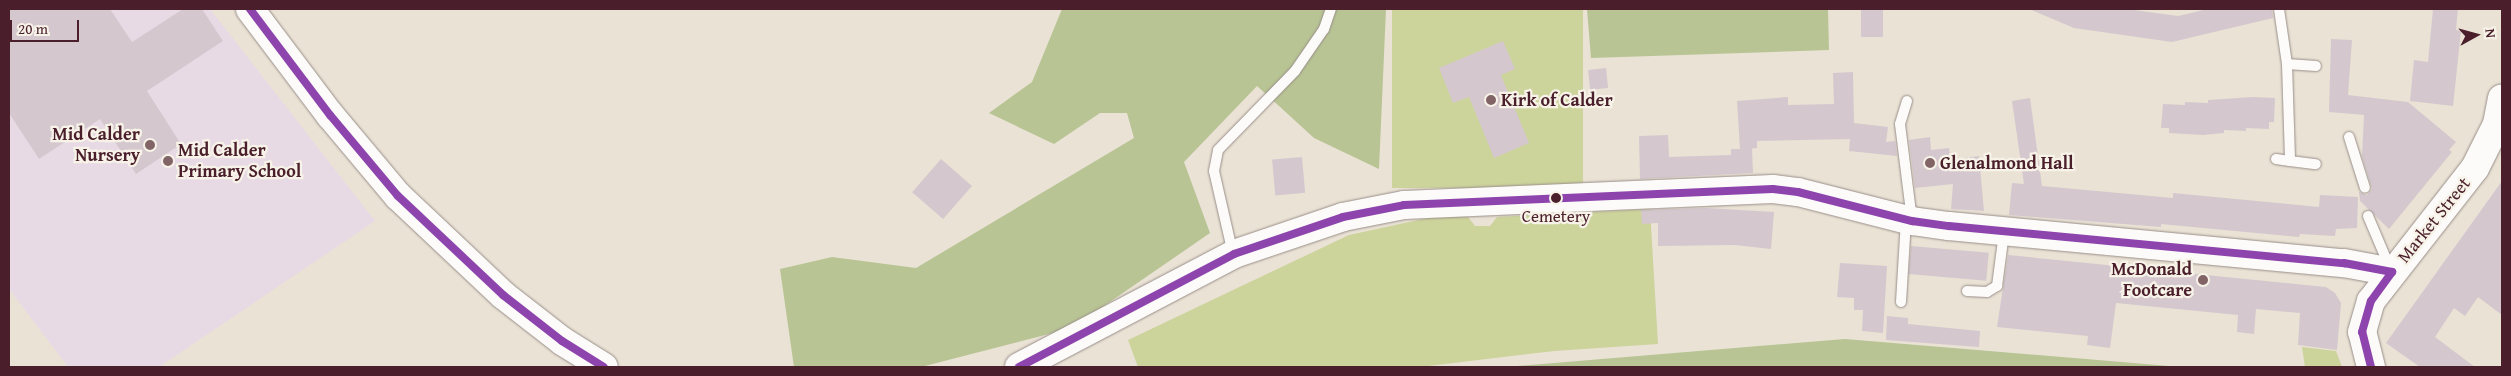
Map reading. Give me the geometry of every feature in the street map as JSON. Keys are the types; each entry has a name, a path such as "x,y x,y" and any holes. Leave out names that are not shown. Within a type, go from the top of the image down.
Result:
{"street":[{"path":"250,9 330,115 398,196 503,295 562,340 604,367"},
{"name":"Market Street","path":"2371,367 2362,332 2371,301 2475,168 2497,124 2502,98"},
{"path":"1019,367 1234,254 1343,217 1404,205 1495,199 1773,189 1798,192 1909,220 2004,232 2184,247 2392,272"}],"lane":[{"path":"1234,254 1214,171 1218,150 1295,72 1324,29 1330,9"},
{"path":"2279,9 2287,64 2290,161"},
{"path":"2287,64 2316,66"},
{"path":"1901,302 1909,220 1900,124 1907,101"},
{"path":"2349,137 2365,188"},
{"path":"2276,159 2316,164"},
{"path":"2368,216 2392,272"},
{"path":"1967,291 1987,292 1997,286 2004,232"}],"shaded area":[{"name":"Mid Calder Primary School","path":"9,9 210,9 375,221 159,367 68,367 9,289"}],"green space":[{"path":"1062,9 1386,9 1379,169 1314,138 1257,86 1184,162 1210,233 1072,328 921,367 794,367 780,269 832,257 916,268 1134,138 1127,113 1100,113 1054,144 989,113 1032,82"},
{"path":"1392,9 1583,9 1583,188 1392,188"},
{"path":"1587,9 1828,9 1829,50 1591,58"},
{"path":"1650,209 1658,344 1554,351 1420,367 1138,367 1128,340 1349,235 1432,217 1468,217 1475,226 1490,226 1497,217"},
{"path":"1845,339 2181,367 1505,367"},
{"path":"2302,347 2336,351 2342,367 2305,367"}],"building":[{"path":"9,9 110,9 132,42 183,9 202,9 223,41 147,91 181,144 136,174 100,119 39,159 9,113"},
{"path":"1861,9 1883,9 1883,37 1861,37"},
{"path":"2029,9 2127,9 2178,16 2208,9 2272,9 2273,18 2172,42 2074,28"},
{"path":"2433,9 2458,9 2456,30 2461,31 2453,106 2410,101 2414,60 2428,62"},
{"path":"2331,39 2352,40 2348,95 2408,102 2456,142 2449,150 2452,152 2389,229 2360,201 2359,192 2367,195 2372,189 2362,156 2364,115 2329,112"},
{"name":"Kirk of Calder","path":"1503,41 1515,69 1501,75 1529,143 1494,158 1469,97 1453,103 1439,68"},
{"path":"1606,68 1608,88 1590,90 1588,70"},
{"path":"1853,72 1854,123 1888,127 1886,142 1895,141 1897,156 1849,151 1850,139 1757,141 1757,148 1752,148 1753,173 1640,179 1639,136 1668,135 1669,157 1731,155 1731,149 1740,149 1737,101 1788,97 1788,105 1834,104 1833,73"},
{"path":"2253,97 2275,98 2274,122 2269,122 2269,129 2246,128 2246,131 2224,130 2224,133 2203,135 2169,133 2169,128 2161,128 2163,104 2185,105 2185,102 2208,103 2208,100"},
{"path":"2030,98 2042,186 2173,198 2173,193 2319,207 2320,195 2358,197 2357,228 2336,229 2335,236 2300,234 2299,237 2161,224 2161,227 2009,215 2012,183 2024,184 2012,101"},
{"path":"1930,137 1931,150 1949,148 1951,160 1979,156 1984,211 1951,209 1953,184 1915,188 1909,140"},
{"path":"1302,157 1305,193 1275,195 1272,160"},
{"path":"941,159 972,186 943,219 912,192"},
{"path":"2502,181 2502,315 2478,297 2465,316 2454,308 2435,337 2475,367 2420,367 2386,343"},
{"path":"1706,208 1774,212 1771,249 1735,245 1658,246 1658,223 1642,224 1641,210"},
{"path":"1911,246 1989,253 1986,281 1909,274"},
{"path":"2008,255 2326,287 2335,293 2341,303 2337,350 2298,345 2300,313 2256,309 2254,334 2237,332 2238,315 2116,303 2110,348 2087,345 2088,336 1997,327"},
{"path":"1840,263 1887,266 1883,333 1862,331 1863,310 1854,310 1854,298 1837,297"},
{"path":"1887,316 1908,318 1908,324 1980,331 1979,347 1886,340"}],"transit line":[{"path":"250,9 330,115 398,196 503,295 562,341 604,367"},
{"path":"1019,367 1234,254 1343,217 1404,205 1773,189 1798,192 1912,221 1949,226 2344,263 2392,272"},
{"path":"2371,367 2362,332 2371,301 2392,272"}],"place":[{"name":"Kirk of Calder","path":"1491,100"},
{"name":"Mid Calder Nursery","path":"150,145"},
{"name":"Mid Calder Primary School","path":"168,161"},
{"name":"Glenalmond Hall","path":"1930,163"},
{"name":"Cemetery","path":"1556,198"},
{"name":"McDonald Footcare","path":"2203,280"}]}
